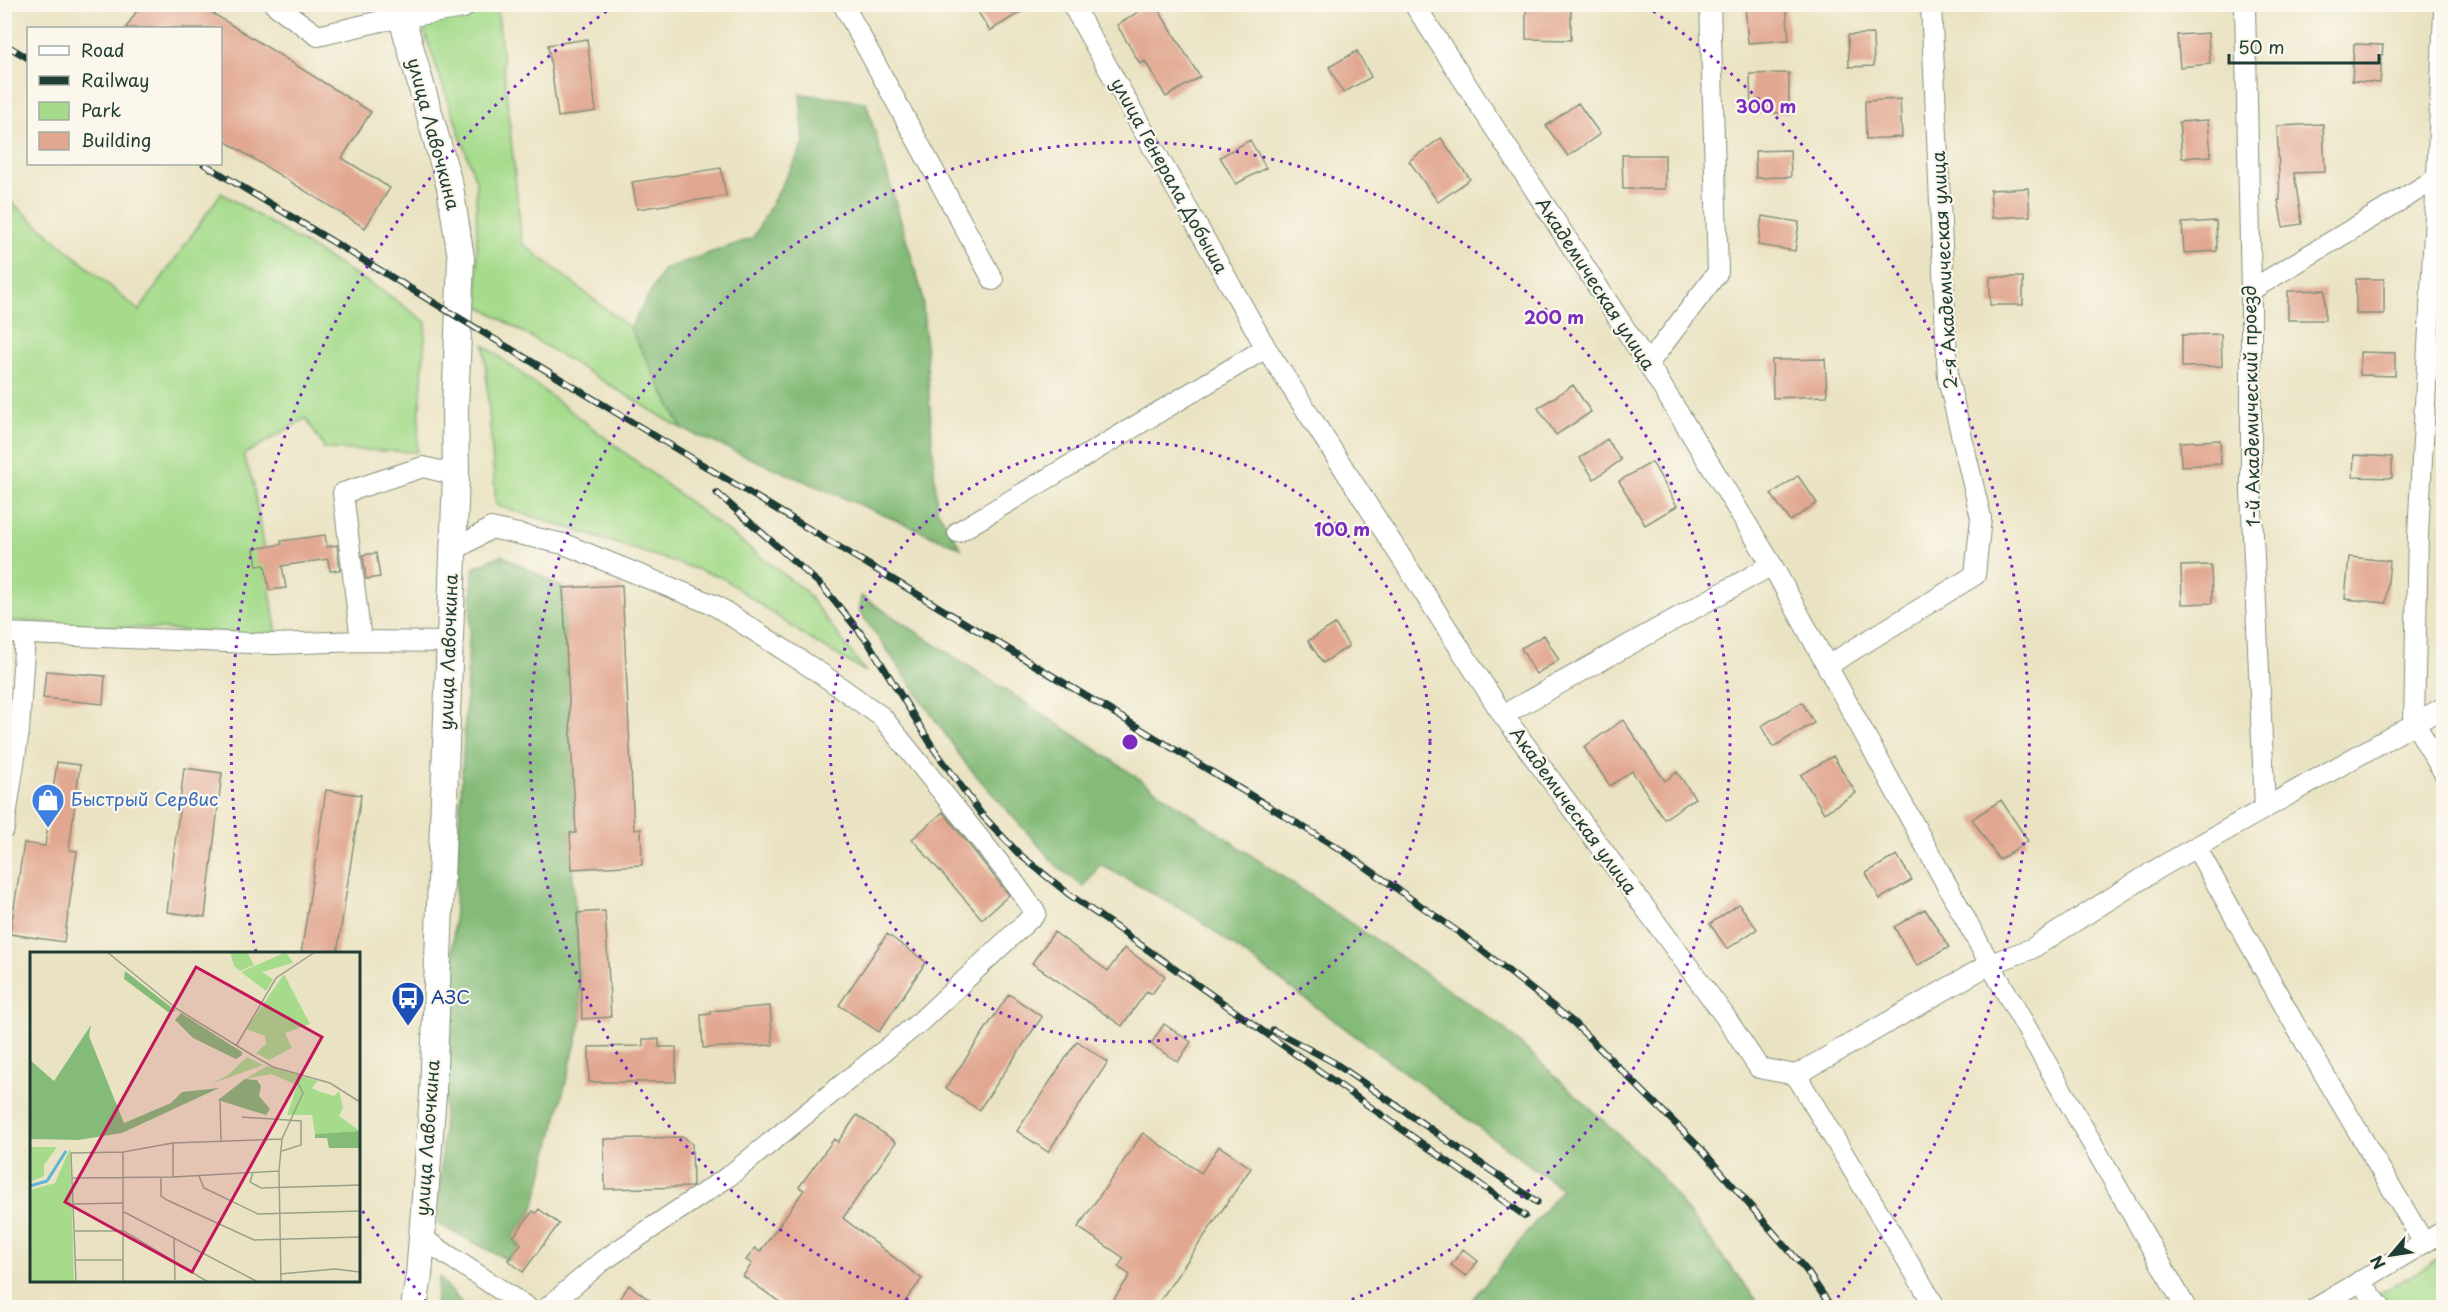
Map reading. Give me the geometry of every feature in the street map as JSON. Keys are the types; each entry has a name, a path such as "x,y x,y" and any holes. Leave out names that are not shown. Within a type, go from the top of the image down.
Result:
{"main road":[{"name":"улица Лавочкина","path":"400,11 450,187 461,258 455,409 456,475 433,1094 414,1308"}],"street":[{"path":"274,4 318,36 381,21 400,11 463,8 465,4"},
{"path":"843,4 993,280"},
{"name":"улица Генерала Добыша","path":"1072,4 1266,348 1503,715"},
{"name":"Академическая улица","path":"1414,4 1648,364 1772,565 1990,964 2186,1308"},
{"path":"1648,364 1718,272 1710,4"},
{"name":"2-я Академическая улица","path":"1827,666 1975,575 1981,518 1948,379 1931,4"},
{"name":"1-й Академический проезд","path":"2245,4 2251,290 2251,490 2265,808"},
{"path":"2444,11 2440,175 2418,535 2414,722 2444,773"},
{"path":"2251,290 2440,175"},
{"path":"958,532 1266,348"},
{"path":"361,641 343,493 423,467 456,475"},
{"path":"453,551 491,528 564,544 717,606 820,673 882,717 1008,874 1036,913 921,1021 894,1043 729,1176 601,1262 547,1308"},
{"name":"Академическая улица","path":"1772,565 1503,715 1724,1015 1759,1068 1796,1075"},
{"path":"4,633 273,644 361,641 449,642"},
{"path":"4,829 19,731 25,634"},
{"path":"1936,1308 1796,1075 1990,964 2031,949 2196,847 2444,707"},
{"path":"2196,847 2295,1024 2424,1243"},
{"path":"2316,1308 2444,1231"},
{"path":"422,1238 528,1308"},
{"path":"2360,1281 2380,1308"}],"green space":[{"path":"415,5 497,5 522,243 630,328 682,429 478,305 476,181"},
{"path":"800,94 866,102 922,293 937,510 961,548 682,429 630,328 664,269 753,238 804,144"},
{"path":"221,193 387,294 426,322 417,452 325,449 306,418 243,455 253,482 277,636 5,620 4,196 139,311"},
{"path":"484,345 804,590 866,672 810,639 721,577 496,505"},
{"path":"501,555 563,588 576,833 570,833 582,1019 533,1211 513,1237 521,1244 508,1260 438,1224 473,568"},
{"path":"861,596 1088,744 1500,1025 1652,1166 1762,1307 1467,1307 1562,1189 1192,915 1100,864 1084,887 1057,866 966,764 859,610"},
{"path":"2443,1257 2443,1307 2356,1307"},
{"path":"439,1277 465,1307 435,1307"}],"building":[{"path":"141,4 198,4 371,112 342,158 390,188 365,228 222,139 222,27 127,27"},
{"path":"973,4 1033,4 990,31"},
{"path":"1151,4 1155,4 1200,77 1166,97 1145,61 1140,64 1117,25"},
{"path":"1745,4 1786,4 1789,40 1748,43"},
{"path":"1526,9 1571,10 1571,40 1526,39"},
{"path":"2208,33 2210,64 2180,67 2177,35"},
{"path":"1873,34 1874,66 1849,67 1848,35"},
{"path":"587,39 596,111 558,117 548,45"},
{"path":"2354,44 2383,45 2380,83 2352,81"},
{"path":"1357,51 1371,77 1343,93 1329,67"},
{"path":"1789,73 1789,113 1751,113 1750,74"},
{"path":"1900,99 1902,137 1866,139 1865,101"},
{"path":"1578,103 1600,134 1568,156 1546,126"},
{"path":"2208,120 2211,156 2182,158 2179,122"},
{"path":"2323,124 2325,172 2294,173 2302,224 2283,227 2278,200 2280,200 2277,126"},
{"path":"1441,138 1470,179 1438,202 1409,161"},
{"path":"1250,140 1266,168 1236,184 1220,157"},
{"path":"1790,150 1791,177 1756,178 1755,151"},
{"path":"1622,155 1665,155 1665,189 1623,189"},
{"path":"721,168 726,196 637,209 632,182"},
{"path":"2028,188 2030,216 1992,218 1990,190"},
{"path":"1762,216 1799,222 1795,251 1758,245"},
{"path":"2216,221 2217,251 2184,253 2182,223"},
{"path":"1990,277 2023,277 2023,305 1990,305"},
{"path":"2356,279 2384,279 2384,314 2356,314"},
{"path":"2325,290 2325,320 2288,320 2288,291"},
{"path":"2221,334 2222,366 2182,367 2182,335"},
{"path":"2360,352 2395,353 2395,376 2360,375"},
{"path":"1825,359 1827,396 1773,398 1772,360"},
{"path":"1573,385 1591,412 1556,435 1538,408"},
{"path":"1607,439 1621,460 1594,479 1580,458"},
{"path":"2220,440 2221,464 2181,466 2180,442"},
{"path":"2354,455 2392,457 2392,478 2353,477"},
{"path":"1652,462 1677,506 1645,525 1619,481"},
{"path":"1798,476 1817,503 1790,521 1771,494"},
{"path":"325,535 327,547 337,545 340,570 330,571 328,559 282,566 286,588 269,590 265,565 257,566 254,549 282,544 281,541"},
{"path":"376,553 380,577 366,579 363,555"},
{"path":"2349,557 2390,561 2386,603 2345,599"},
{"path":"2211,565 2212,603 2182,604 2181,566"},
{"path":"622,585 634,830 641,829 642,865 572,869 570,833 576,833 563,588"},
{"path":"1335,624 1349,646 1323,663 1308,641"},
{"path":"1544,635 1559,660 1536,674 1521,648"},
{"path":"46,671 105,676 103,704 43,698"},
{"path":"1802,702 1814,723 1773,747 1761,726"},
{"path":"1623,720 1665,781 1677,772 1695,798 1664,819 1632,771 1610,786 1584,747"},
{"path":"1833,756 1856,793 1824,813 1801,775"},
{"path":"57,762 80,765 69,850 77,851 64,942 10,934 24,843 45,846"},
{"path":"184,768 222,773 205,917 167,912"},
{"path":"326,790 361,795 337,952 301,952"},
{"path":"2001,800 2028,841 1999,860 1972,819"},
{"path":"943,812 1009,895 982,919 912,839"},
{"path":"1897,855 1912,880 1880,899 1866,873"},
{"path":"1739,904 1757,929 1727,949 1710,924"},
{"path":"1925,909 1949,947 1917,966 1894,927"},
{"path":"605,911 611,1017 582,1019 577,913"},
{"path":"1054,932 1108,971 1124,948 1165,976 1152,994 1147,991 1122,1026 1032,963"},
{"path":"887,934 926,962 879,1032 839,1005"},
{"path":"1009,994 1042,1017 979,1110 946,1088"},
{"path":"770,1006 773,1045 703,1048 701,1015 711,1014 711,1011"},
{"path":"1164,1024 1191,1042 1178,1062 1151,1044"},
{"path":"643,1039 659,1039 659,1047 676,1047 676,1082 589,1082 589,1047 643,1046"},
{"path":"1077,1041 1108,1062 1048,1152 1017,1131"},
{"path":"857,1115 896,1142 843,1218 922,1279 900,1308 788,1308 743,1276 752,1264 746,1260 755,1248 760,1252 804,1190 799,1187 834,1139 838,1142"},
{"path":"1143,1133 1201,1173 1219,1146 1251,1168 1155,1308 1108,1308 1130,1275 1118,1267 1124,1258 1078,1227"},
{"path":"684,1137 692,1144 693,1186 605,1189 604,1139"},
{"path":"539,1209 559,1224 523,1272 508,1260 521,1244 513,1237 533,1211 536,1213"},
{"path":"1463,1249 1478,1261 1466,1276 1451,1265"},
{"path":"629,1285 661,1308 614,1308"}],"railway":[{"path":"4,44 27,57"},
{"path":"206,165 1343,851 1461,934 1573,1022 1701,1149 1806,1270 1832,1308"},
{"path":"717,493 822,586 868,642 934,749 982,815 1019,854 1070,895 1525,1216"},
{"path":"1273,1030 1333,1062 1537,1202"}],"place":[{"name":"Быстрый Сервис","path":"48,829"},
{"name":"АЗС","path":"408,1027"}]}
